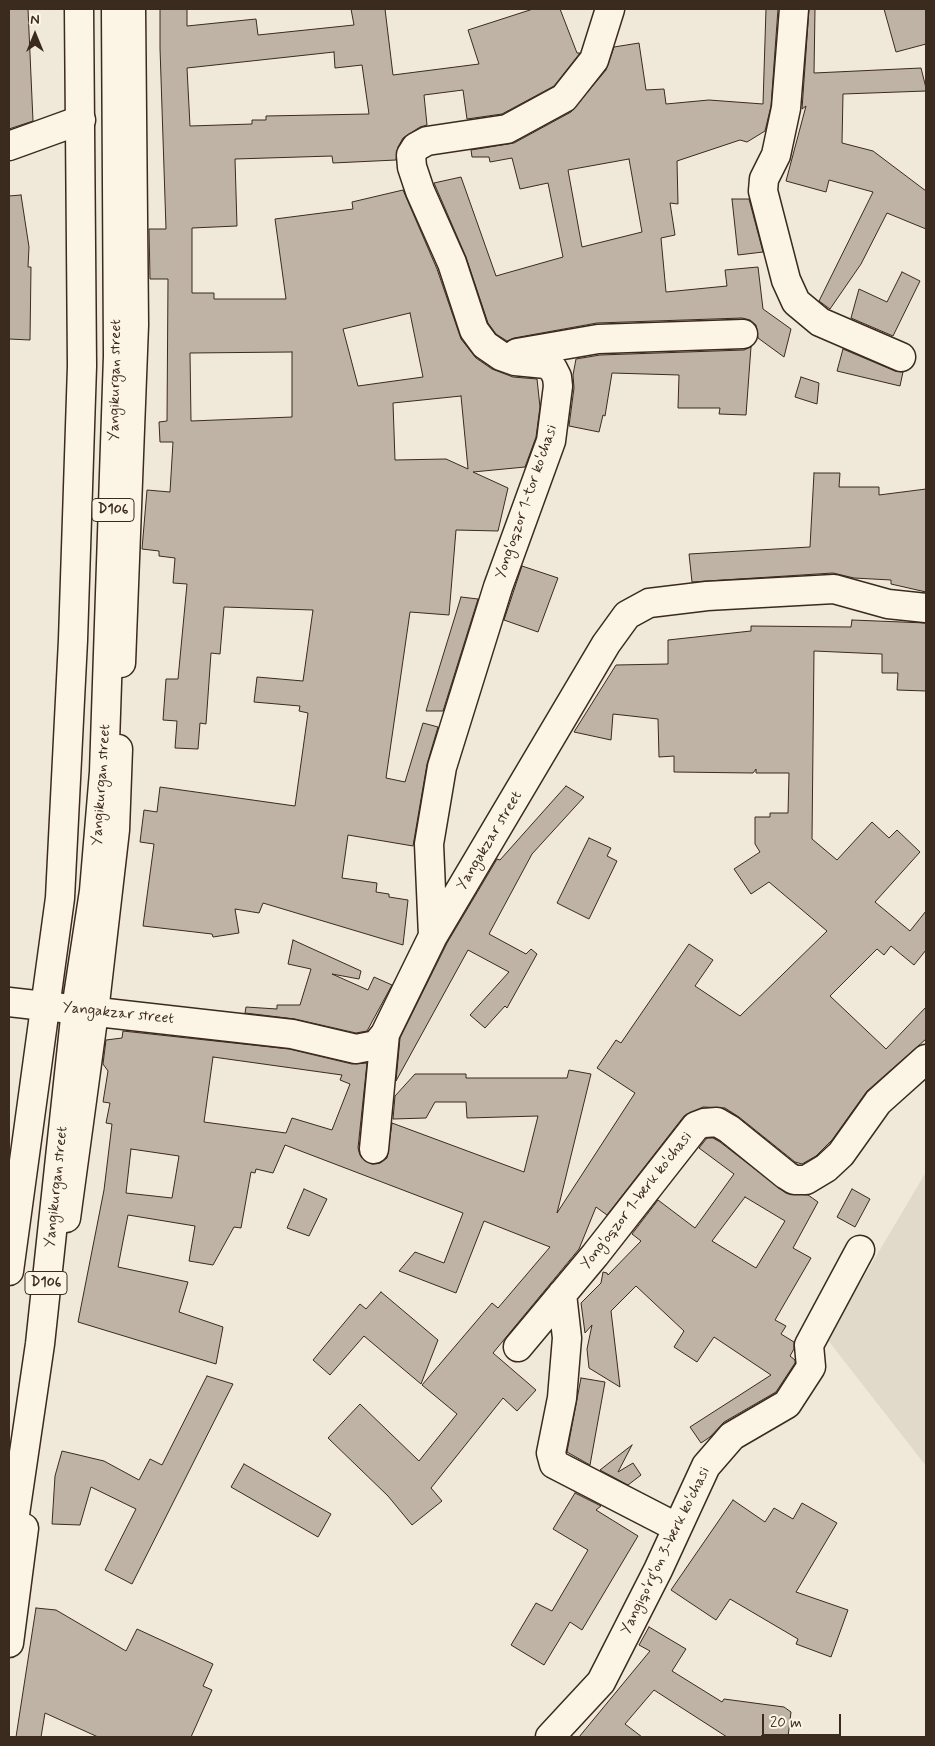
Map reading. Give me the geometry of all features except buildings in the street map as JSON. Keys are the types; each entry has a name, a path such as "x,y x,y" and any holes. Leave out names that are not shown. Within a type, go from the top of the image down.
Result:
{"street":[{"name":"D106","path":"9,1271 60,898 73,640 82,366 79,9"},
{"name":"Yangikurgan street","path":"9,1555 40,1344 85,1010 104,772 118,356 116,9"},
{"path":"9,1643 85,1010 115,830 134,325 131,9"},
{"name":"Yongʻoqzor 1-tor koʻchasi","path":"433,936 429,844 442,767 498,587 551,441 557,408 557,377 553,369 546,364 515,361 501,356 485,345 474,330 452,263 420,191 412,167 411,155 416,147 427,141 507,128 564,98 594,60 610,9"},
{"path":"794,9 786,108 776,155 764,179 763,190 786,280 796,302 820,322 902,357"},
{"path":"9,146 81,120"},
{"path":"501,356 598,339 743,334"},
{"name":"Yangakzar street","path":"9,1002 292,1034 356,1049 376,1044 385,1034 433,936 606,644 627,615 649,603 707,596 834,589 888,604 926,608"},
{"path":"374,1149 385,1034"},
{"name":"Yongʻoqzor 1-berk koʻchasi","path":"518,1347 696,1126 717,1122 729,1128 786,1175 794,1180 806,1180 826,1168 841,1154 878,1102 926,1059"},
{"name":"Yangiqoʻrgʻon 3-berk koʻchasi","path":"550,1737 601,1682 658,1570 676,1527 706,1466 732,1436 787,1404 811,1367 809,1345 860,1250"},
{"path":"562,1294 568,1338 562,1398 551,1453 554,1464 676,1527"}],"shaded area":[{"path":"926,1172 926,1466 827,1339"}]}
